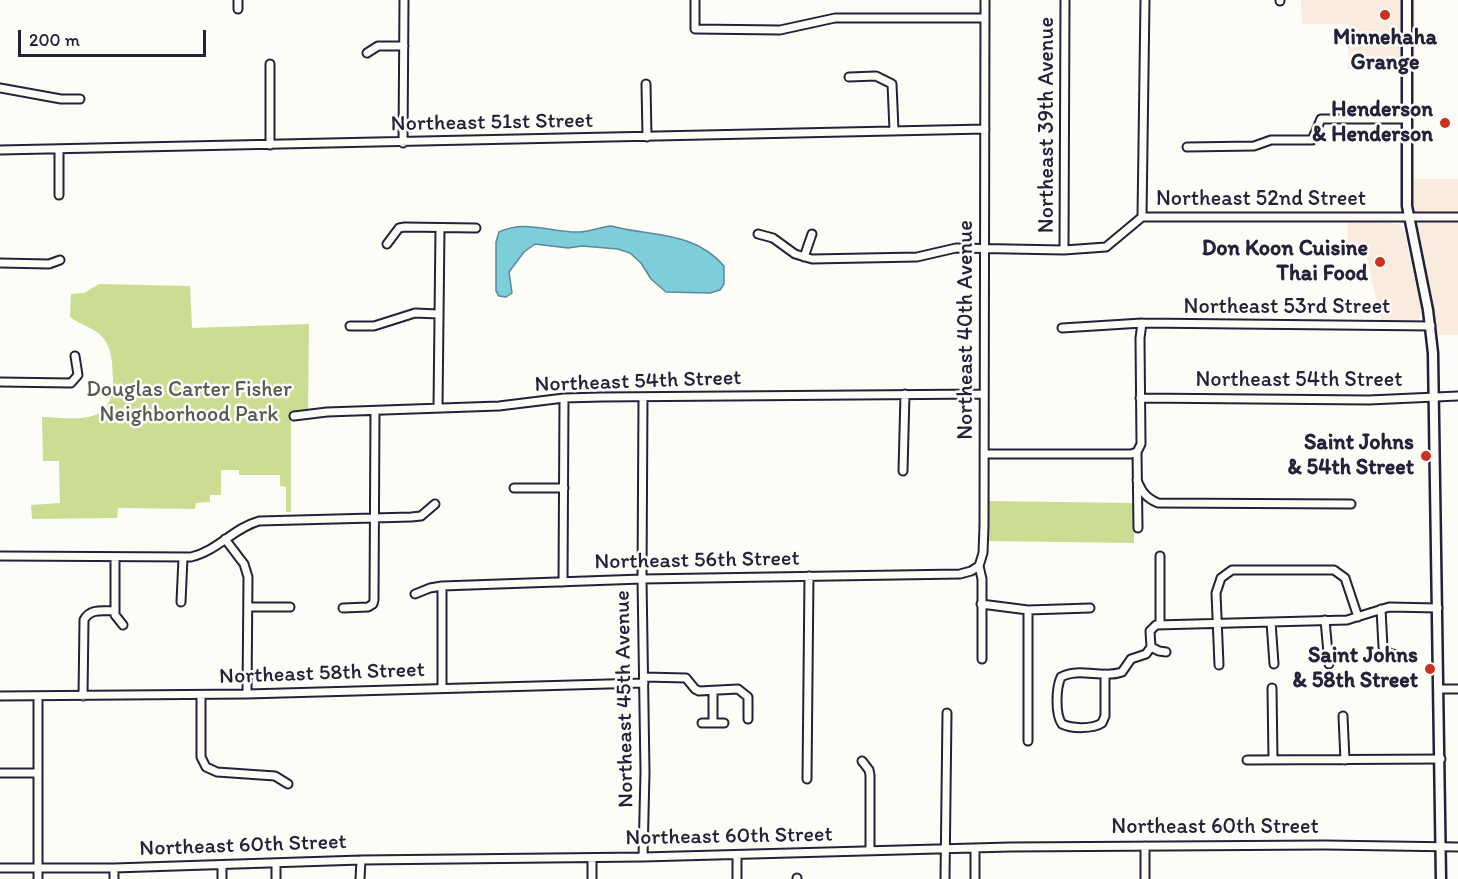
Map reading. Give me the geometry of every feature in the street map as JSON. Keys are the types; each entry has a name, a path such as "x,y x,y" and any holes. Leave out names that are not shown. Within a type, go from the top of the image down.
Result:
{"main road":[{"path":"1407,0 1408,217 1431,326 1434,396 1442,879"}],"street":[{"path":"238,0 238,9"},
{"path":"403,142 404,0"},
{"path":"695,0 695,29 780,30 835,18 985,18"},
{"name":"Northeast 40th Avenue","path":"982,659 982,579 979,566 983,553 985,0"},
{"name":"Northeast 39th Avenue","path":"1064,250 1065,0"},
{"path":"1142,217 1144,0"},
{"path":"367,53 378,46 404,46"},
{"path":"270,64 270,145"},
{"path":"849,77 876,76 892,84 894,130"},
{"path":"646,84 646,137"},
{"path":"0,88 61,99 80,99"},
{"path":"1187,147 1254,146 1271,140 1312,140 1321,119 1407,119"},
{"name":"Northeast 51st Street","path":"0,150 985,129"},
{"path":"59,149 59,195"},
{"name":"Northeast 52nd Street","path":"758,234 773,238 795,254 820,260 917,257 956,248 1064,250 1106,247 1142,217 1458,217"},
{"path":"387,244 399,228 476,228"},
{"path":"438,407 440,228"},
{"path":"804,257 812,234"},
{"path":"0,263 49,264 60,260"},
{"path":"350,326 383,324 415,314 438,314"},
{"path":"1138,528 1137,452 1141,444 1140,338 1142,323"},
{"name":"Northeast 53rd Street","path":"1062,328 1142,323 1431,326"},
{"path":"0,382 68,383 76,378 78,366 75,356"},
{"path":"903,471 905,394"},
{"name":"Northeast 54th Street","path":"294,416 327,412 506,406 564,398 984,394"},
{"name":"Northeast 54th Street","path":"1140,398 1369,400 1458,396"},
{"name":"Northeast 45th Avenue","path":"643,397 642,579 645,772 643,857"},
{"path":"563,582 564,398"},
{"path":"343,608 368,607 372,604 375,411"},
{"path":"984,454 1131,454 1137,452"},
{"path":"1137,480 1143,494 1158,503 1352,504"},
{"path":"514,488 564,488"},
{"path":"0,556 183,558 201,555 240,528 259,521 421,516 435,504"},
{"path":"225,539 247,572 247,694"},
{"path":"1160,556 1160,624"},
{"path":"116,557 115,615 123,625"},
{"path":"181,602 183,558"},
{"name":"Northeast 56th Street","path":"415,594 442,586 642,579 960,574 972,571 979,566"},
{"path":"1219,665 1216,618 1217,585 1227,572 1238,569 1334,570 1345,578 1358,617"},
{"path":"807,779 809,576"},
{"path":"442,586 442,688"},
{"path":"981,604 1028,610 1090,608"},
{"path":"248,607 290,607"},
{"path":"1105,674 1105,716 1102,723 1094,727 1068,727 1062,724 1059,715 1061,677 1069,673 1122,672 1131,659 1146,654 1151,647 1150,631 1153,626 1347,620 1389,607 1438,608"},
{"path":"1381,609 1383,647 1389,653 1400,656"},
{"path":"1028,610 1028,741"},
{"path":"83,696 84,620 91,611 116,611"},
{"path":"1325,620 1329,664"},
{"path":"1271,622 1274,664"},
{"path":"1151,647 1166,652"},
{"name":"Northeast 58th Street","path":"0,696 247,694 682,677 689,679 697,690 713,691"},
{"path":"1272,688 1273,759"},
{"path":"713,723 713,691 738,689 748,697 748,719"},
{"path":"1439,689 1458,689"},
{"path":"201,695 201,757 206,767 217,772 275,776 288,784"},
{"path":"38,696 38,879"},
{"path":"945,879 946,712"},
{"path":"1343,716 1345,760"},
{"path":"702,723 724,723"},
{"path":"1247,760 1441,759"},
{"path":"862,761 870,775 870,851"},
{"path":"0,773 38,773"},
{"path":"1145,846 1145,879"},
{"name":"Northeast 60th Street","path":"0,868 114,868 361,860 592,858 975,848 1458,847"},
{"path":"975,848 975,879"},
{"path":"737,855 737,879"},
{"path":"592,858 592,879"},
{"path":"360,879 361,860"},
{"path":"276,863 276,879"},
{"path":"222,865 222,879"},
{"path":"114,868 114,879"}],"shaded area":[{"path":"1301,0 1415,0 1415,60 1400,60 1400,69 1348,69 1348,24 1302,24"},
{"path":"1414,179 1458,179 1458,335 1438,335 1417,231"},
{"path":"1348,217 1398,224 1404,229 1422,313 1417,320 1381,321 1366,253 1347,253"}],"green space":[{"name":"Douglas Carter Fisher Neighborhood Park","path":"99,284 190,286 192,328 309,324 308,412 291,413 291,512 286,512 286,487 280,486 280,475 239,475 239,470 221,470 221,495 210,495 210,502 196,503 195,509 118,508 117,518 32,519 31,505 60,503 59,461 43,461 42,417 91,416 100,412 107,405 112,394 111,353 107,344 97,332 70,317 71,294 84,293"},
{"path":"988,501 1134,503 1134,543 988,541"}],"water":[{"path":"611,226 672,237 700,247 724,266 724,284 720,290 710,293 666,292 651,279 641,263 630,253 618,249 582,246 568,248 535,244 524,252 509,272 512,293 506,297 499,296 496,291 496,242 499,232 509,228 529,227 579,232"}],"place":[{"name":"Minnehaha Grange","path":"1385,15"},
{"name":"Henderson & Henderson","path":"1445,123"},
{"name":"Don Koon Cuisine Thai Food","path":"1380,262"},
{"name":"Saint Johns & 54th Street","path":"1426,456"},
{"name":"Saint Johns & 58th Street","path":"1430,669"}]}
